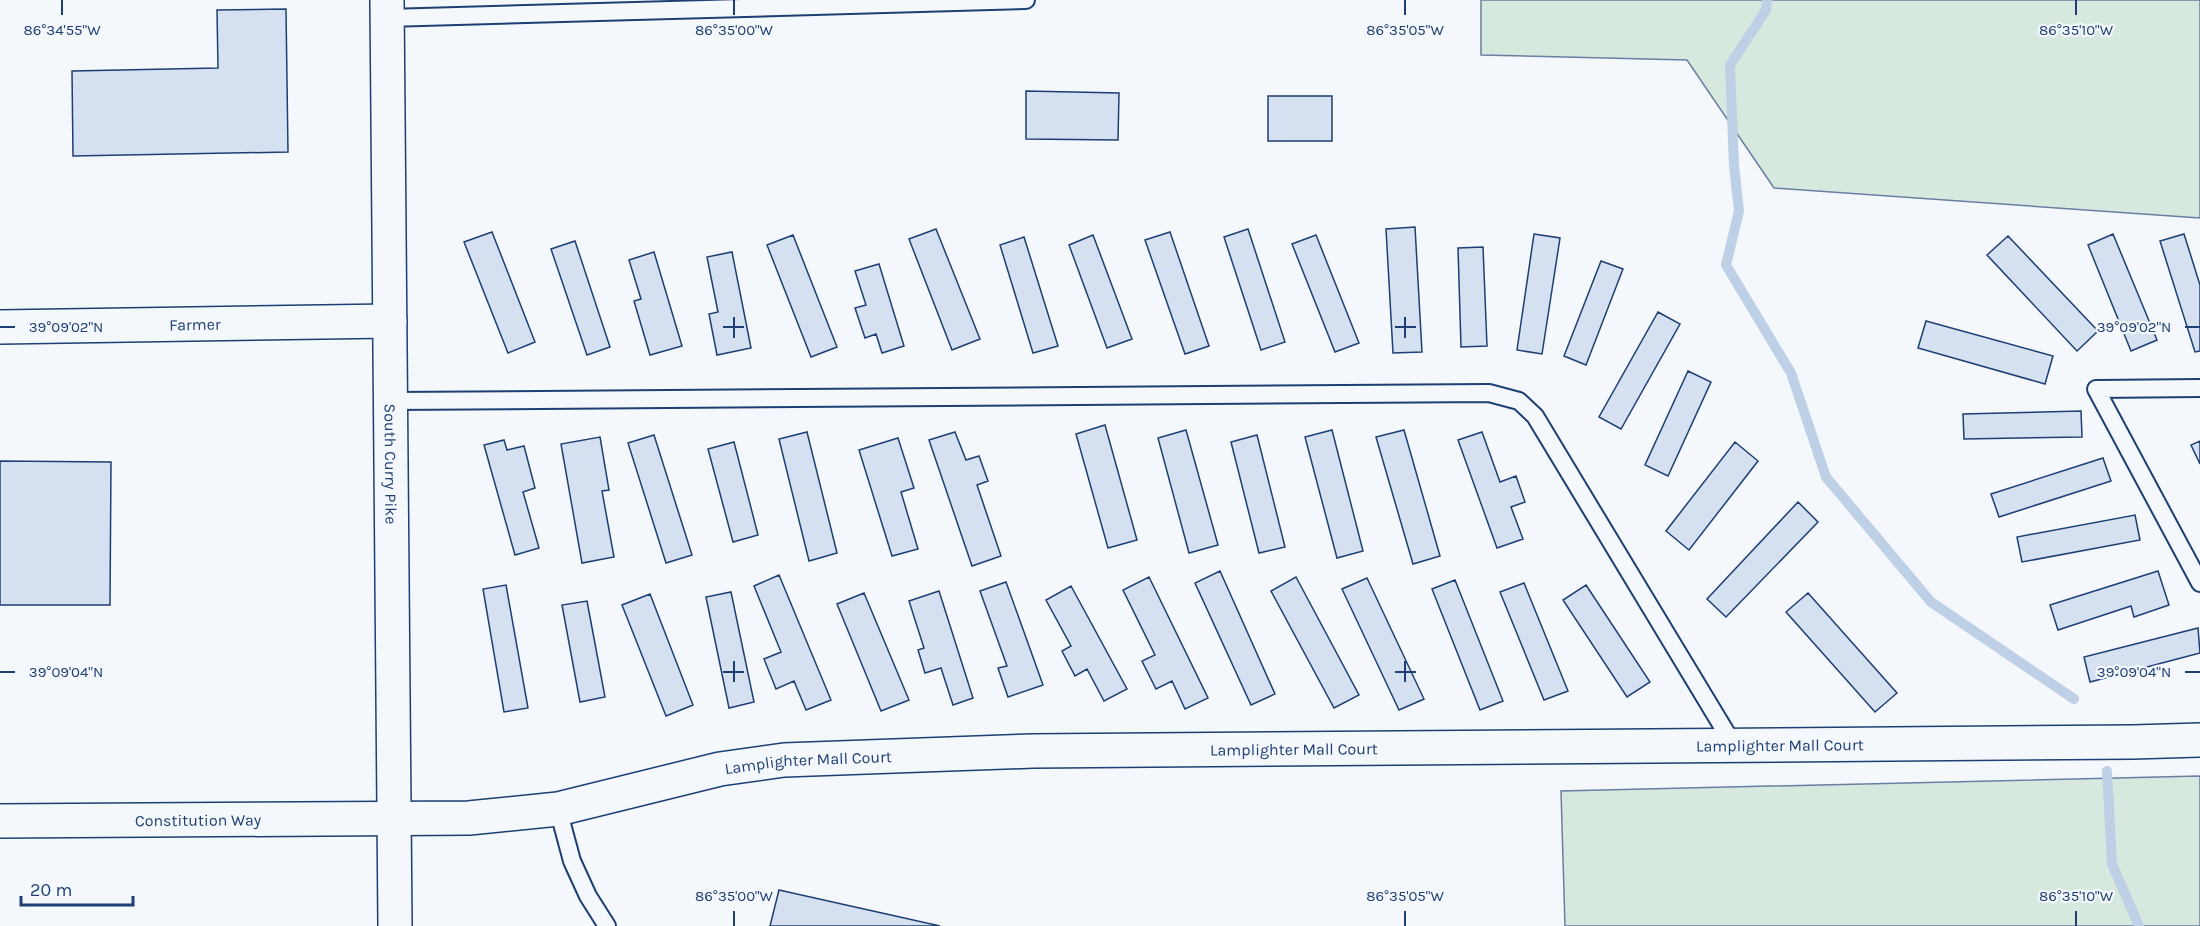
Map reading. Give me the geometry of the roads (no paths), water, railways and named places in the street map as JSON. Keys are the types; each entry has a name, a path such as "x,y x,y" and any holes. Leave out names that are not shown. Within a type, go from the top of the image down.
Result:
{"street":[{"name":"South Curry Pike","path":"387,9 395,926"},
{"name":"Farmer","path":"0,327 390,321"},
{"name":"Lamplighter Mall Court","path":"395,819 469,818 558,809 720,769 784,760 1033,751 2200,740"},
{"name":"Constitution Way","path":"0,820 395,819"}],"lane":[{"path":"387,9 1026,0"},
{"path":"2200,388 2096,389 2200,583"},
{"path":"391,401 1489,393 1519,401 1536,416 1733,744"},
{"path":"558,809 572,861 588,896 607,926"}],"waterway":[{"path":"1767,0 1766,10 1730,65 1734,166 1739,211 1726,265 1791,373 1826,477 1931,602 2074,699"},
{"path":"2107,771 2112,864 2139,926"}]}
